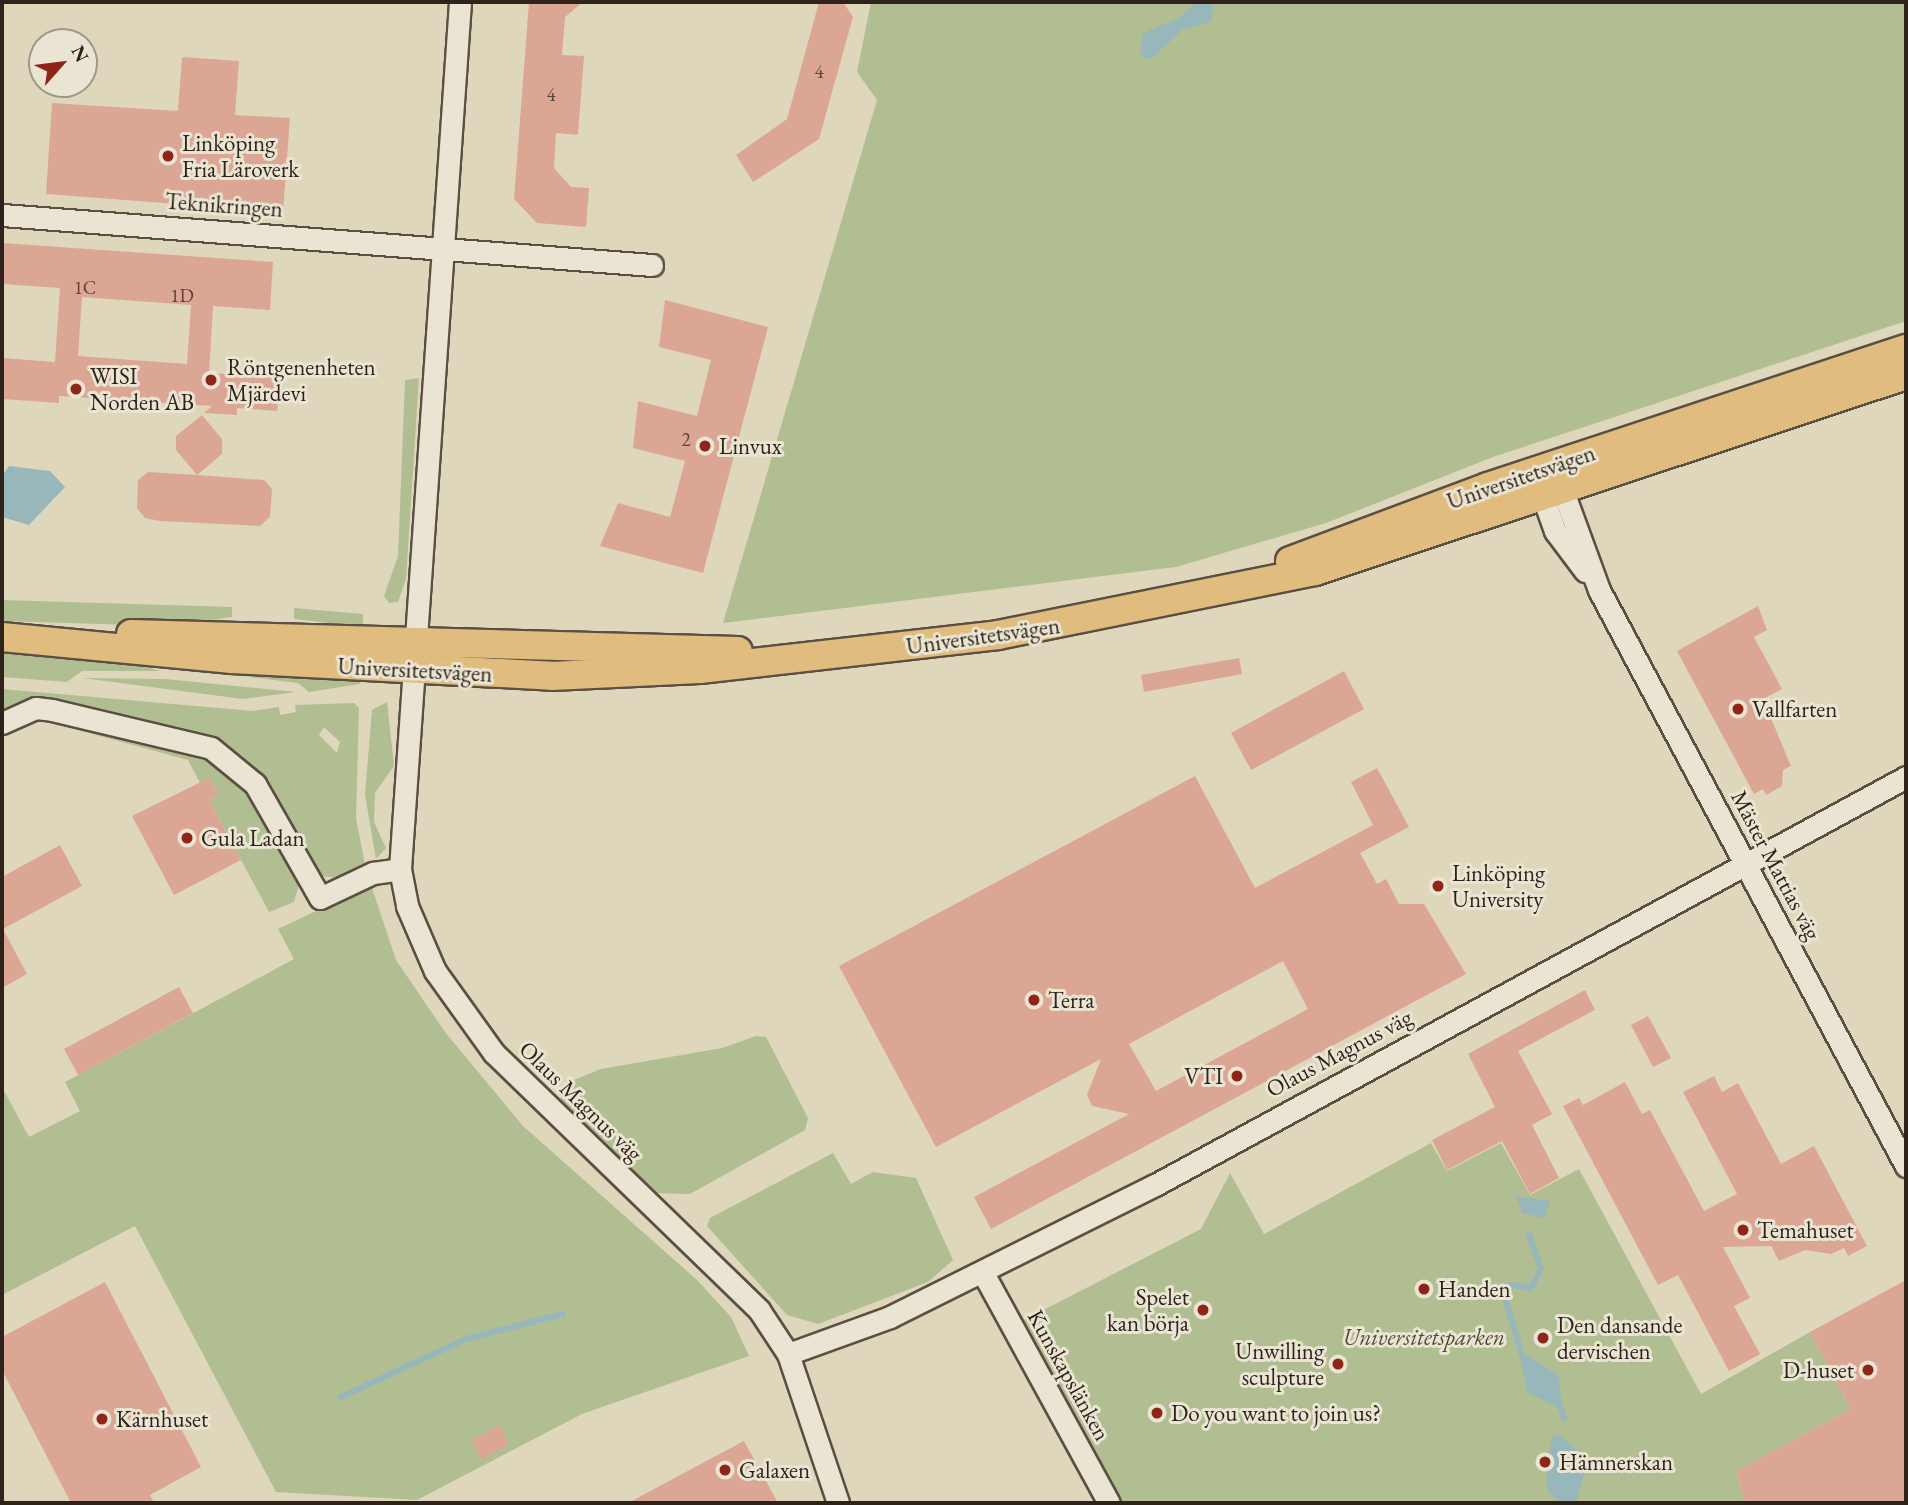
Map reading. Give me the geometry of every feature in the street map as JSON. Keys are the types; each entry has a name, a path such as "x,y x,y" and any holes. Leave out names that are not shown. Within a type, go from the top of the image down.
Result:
{"main road":[{"name":"Universitetsvägen","path":"1138,610 1544,468 1906,349"},
{"name":"Universitetsvägen","path":"2,636 413,671 632,674 828,654 1138,610 1315,571 1553,496 1906,374"},
{"name":"Universitetsvägen","path":"2,636 415,639 828,654"}],"street":[{"path":"415,639 459,4"},
{"name":"Teknikringen","path":"2,215 652,265"},
{"name":"Mäster Mattias väg","path":"1544,468 1553,496 1555,531 1599,590 1906,1166"},
{"name":"Olaus Magnus väg","path":"415,639 400,869 418,938 494,1053 530,1094 719,1268 788,1354 838,1503"},
{"path":"2,723 36,708 211,748 255,784 320,898 373,873 400,869"},
{"name":"Olaus Magnus väg","path":"788,1354 891,1317 983,1273 1906,778"},
{"name":"Kunskapslänken","path":"983,1273 1110,1503"}],"green space":[{"path":"871,2 1906,2 1906,321 1493,457 1326,523 1176,567 723,623 877,100 857,72"},
{"path":"419,378 406,579 398,602 389,603 384,596 398,556 405,380"},
{"path":"2,600 232,607 232,617 167,626 2,621"},
{"path":"294,608 363,614 363,627 294,619"},
{"path":"2,650 118,659 160,671 82,671 67,682 2,677"},
{"path":"227,674 360,680 360,684 309,692 298,683"},
{"path":"82,678 165,679 296,692 243,699"},
{"path":"2,689 253,711 279,707 280,715 296,712 295,705 354,703 359,708 356,818 365,865 340,878 320,876 266,787 209,738 125,718 2,713","holes":["324,727 340,742 337,753 319,735"]},
{"path":"387,702 394,766 375,793 374,822 386,848 376,859 365,795 372,710"},
{"path":"42,715 198,750 238,779 270,818 300,881 294,902 269,912 209,800 218,795 209,778 200,783 188,760 30,717"},
{"path":"371,885 396,960 445,1032 523,1126 697,1280 731,1317 749,1356 582,1414 417,1500 276,1492 135,1226 2,1295 2,1087 29,1137 80,1111 65,1082 294,959 278,929"},
{"path":"756,1036 766,1037 808,1118 805,1130 690,1194 655,1193 557,1105 569,1082 601,1069 722,1048"},
{"name":"Universitetsparken","path":"1431,1143 1447,1171 1501,1143 1530,1195 1579,1169 1701,1394 1810,1332 1851,1409 1736,1471 1745,1503 1120,1503 1024,1320 1201,1229 1230,1173 1264,1234"},
{"path":"833,1153 851,1184 873,1172 916,1178 953,1260 928,1282 818,1324 787,1315 707,1226 710,1218"}],"water":[{"path":"1196,2 1213,2 1212,21 1182,30 1150,60 1140,55 1143,33 1179,18"},
{"path":"9,466 50,471 65,487 29,525 2,517 2,476"},
{"path":"1516,1196 1550,1201 1544,1218 1522,1213"},
{"path":"1519,1350 1558,1375 1563,1410 1527,1392"},
{"path":"1561,1435 1581,1455 1584,1474 1576,1503 1559,1503 1547,1490 1547,1459 1553,1436"}],"building":[{"path":"529,2 583,2 565,17 562,55 584,56 578,135 556,133 554,168 571,187 589,188 586,227 537,223 514,199"},
{"path":"819,2 843,2 853,17 819,139 753,182 736,155 787,119"},
{"name":"Linköping Fria Läroverk","path":"182,57 239,61 235,115 290,118 283,212 46,194 52,103 178,111"},
{"path":"2,243 273,262 270,310 213,306 209,373 280,377 277,411 237,408 237,415 204,413 212,406 59,396 59,403 2,399 2,358 55,362 60,288 2,284","holes":["82,297 191,305 187,364 78,356"]},
{"path":"665,300 768,327 703,573 600,546 618,503 670,517 685,461 633,448 638,401 697,416 711,360 659,347"},
{"path":"202,415 222,439 222,454 197,475 176,450 176,436"},
{"path":"148,472 264,480 272,489 270,517 260,526 160,521 145,518 137,508 138,480"},
{"name":"Vallfarten","path":"1758,606 1767,630 1754,637 1782,689 1763,699 1791,766 1783,770 1782,786 1766,795 1763,789 1754,794 1677,651"},
{"path":"1239,658 1242,674 1144,692 1141,675"},
{"path":"1344,671 1364,709 1251,770 1231,733"},
{"name":"Terra","path":"1377,768 1409,827 1360,853 1377,884 1386,879 1399,904 1424,904 1466,974 991,1229 974,1197 1129,1114 1092,1106 1087,1095 1101,1059 936,1147 839,966 1195,776 1255,888 1373,825 1351,782","holes":["1283,961 1308,1009 1156,1091 1129,1044"]},
{"name":"Gula Ladan","path":"209,778 218,795 209,800 241,860 174,895 132,816"},
{"path":"60,845 82,886 3,929 27,974 2,988 2,877"},
{"path":"179,987 193,1013 78,1075 64,1049"},
{"path":"1585,990 1595,1010 1518,1051 1552,1114 1532,1125 1559,1178 1530,1194 1502,1141 1447,1170 1432,1140 1495,1107 1468,1054"},
{"path":"1648,1016 1671,1058 1653,1067 1631,1025"},
{"name":"Temahuset","path":"1714,1076 1722,1092 1738,1083 1781,1164 1814,1146 1867,1246 1848,1256 1844,1248 1831,1254 1805,1250 1779,1261 1771,1246 1723,1247 1750,1298 1734,1306 1760,1354 1729,1371 1678,1275 1658,1285 1563,1106 1579,1098 1583,1105 1625,1082 1642,1114 1650,1110 1704,1211 1737,1194 1683,1092"},
{"name":"D-huset","path":"1906,1280 1906,1503 1745,1503 1736,1471 1851,1409 1810,1332"},
{"name":"Kärnhuset","path":"105,1282 201,1467 150,1495 154,1503 71,1503 2,1370 2,1337"},
{"path":"500,1425 509,1445 481,1459 472,1440"},
{"name":"Galaxen","path":"744,1441 778,1503 628,1503 727,1450"}],"waterway":[{"path":"1522,1355 1504,1294 1512,1285 1531,1288 1541,1269 1529,1235"},
{"path":"341,1397 466,1339 563,1314"},
{"path":"1560,1405 1564,1418"}],"place":[{"name":"Linköping Fria Läroverk","path":"168,156"},
{"name":"Röntgenenheten Mjärdevi","path":"211,380"},
{"name":"WISI Norden AB","path":"76,389"},
{"name":"Linvux","path":"705,446"},
{"name":"Vallfarten","path":"1738,709"},
{"name":"Gula Ladan","path":"187,838"},
{"name":"Linköping University","path":"1438,886"},
{"name":"Terra","path":"1034,1000"},
{"name":"VTI","path":"1237,1076"},
{"name":"Temahuset","path":"1743,1230"},
{"name":"Handen","path":"1424,1289"},
{"name":"Spelet kan börja","path":"1203,1310"},
{"name":"Den dansande dervischen","path":"1543,1338"},
{"name":"Unwilling sculpture","path":"1338,1364"},
{"name":"D-huset","path":"1868,1370"},
{"name":"Do you want to join us?","path":"1157,1413"},
{"name":"Kärnhuset","path":"102,1419"},
{"name":"Hämnerskan","path":"1545,1462"},
{"name":"Galaxen","path":"725,1470"}]}
